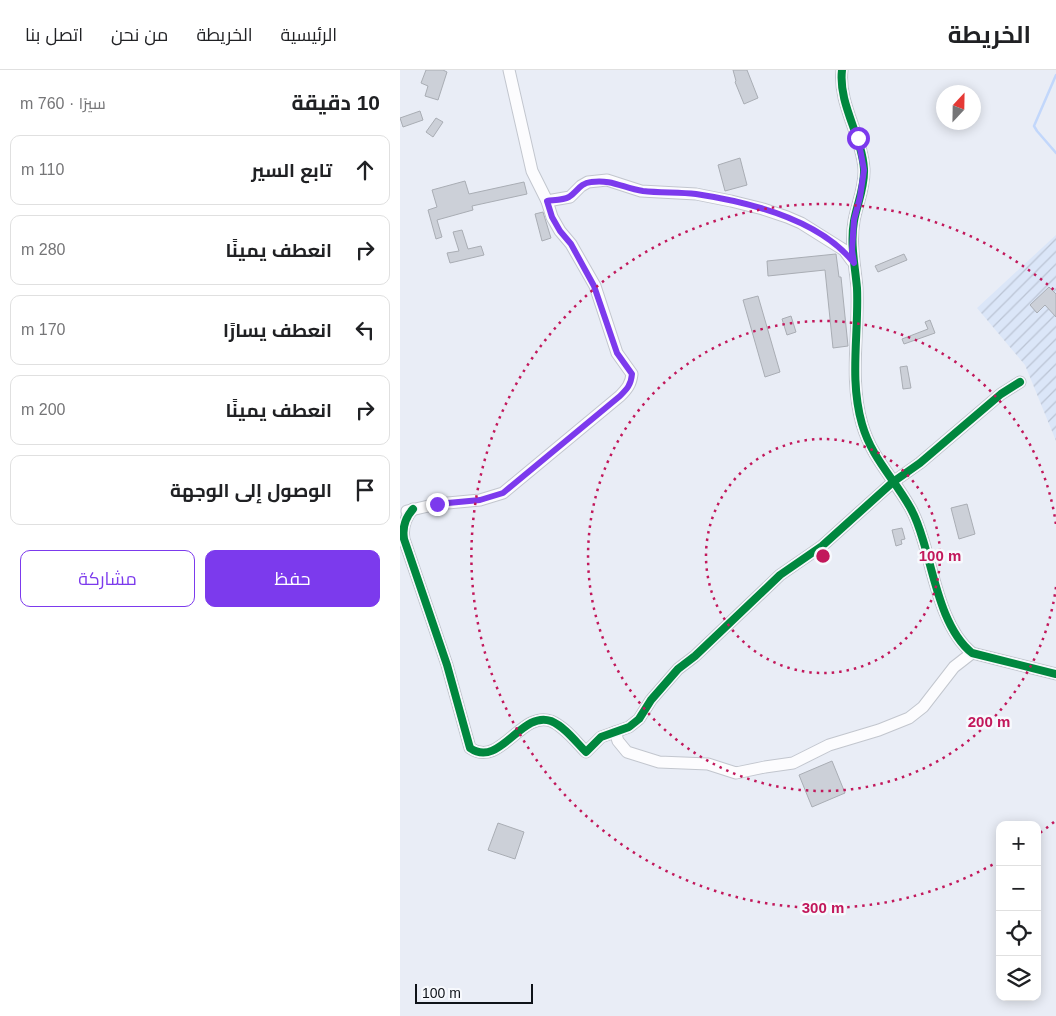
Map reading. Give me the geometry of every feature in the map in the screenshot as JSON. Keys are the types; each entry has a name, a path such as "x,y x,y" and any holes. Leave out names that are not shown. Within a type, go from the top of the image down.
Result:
{"street":[{"path":"400,514 437,504 480,500 503,493 620,396 629,387 631,382 632,374 617,353 594,286 571,244 560,231 552,217 547,201 532,171 509,70"},
{"path":"842,70 841,78 850,119 858,138 864,170 854,220 852,250 857,290 854,374 857,402 871,448 912,509 923,540 933,581 945,612 957,636 966,648 972,653 1056,674"},
{"path":"547,201 570,196 580,186 588,182 607,180 641,190 696,194 731,201 763,209 801,223 844,250 854,263"},
{"path":"413,509 408,515 403,529 404,539 447,665 470,748 476,752 489,752 500,747 533,721 542,720 556,724 586,752 601,737 629,727 639,719 678,669 695,656 780,575 822,546 893,482 920,462 1001,394 1020,382"},
{"path":"615,732 618,741 627,752 659,762 708,764 736,773 793,763 829,745 879,730 909,718 922,707 954,667 972,653"}],"shaded area":[{"path":"1056,235 1056,441 1025,365 977,308"}],"building":[{"path":"426,70 443,70 447,72 438,100 425,96 428,86 421,83"},
{"path":"733,70 747,70 758,98 744,104 735,82"},
{"path":"420,111 423,120 403,127 400,118"},
{"path":"436,118 443,122 433,137 426,132"},
{"path":"740,158 747,185 725,191 718,165"},
{"path":"465,181 469,194 524,182 527,194 472,206 473,210 437,220 442,237 436,239 428,210 437,207 432,190"},
{"path":"543,212 551,238 542,241 535,214"},
{"path":"462,230 468,249 481,246 484,255 450,263 447,253 459,251 453,232"},
{"path":"836,254 839,277 841,277 848,346 833,348 825,270 768,276 767,261"},
{"path":"904,254 907,260 878,272 875,266"},
{"path":"1049,287 1056,294 1056,317 1045,305 1037,313 1030,305"},
{"path":"758,296 780,372 765,377 743,300"},
{"path":"791,316 796,332 787,335 782,319"},
{"path":"930,320 935,333 904,344 902,339 928,329 925,322"},
{"path":"907,366 911,388 903,389 900,367"},
{"path":"967,504 975,534 959,539 951,508"},
{"path":"902,528 905,539 901,540 902,544 896,546 892,530"},
{"path":"832,761 845,793 812,807 799,775"},
{"path":"498,823 524,832 515,859 488,850"}],"waterway":[{"path":"1056,75 1034,126 1056,153"}],"cycle path":[{"path":"842,70 843,95 859,144 864,169 852,238 857,288 856,390 858,407 866,436 877,458 915,516 940,601 953,630 962,643 972,653 1056,674"},
{"path":"413,509 405,523 404,539 447,665 470,748 481,752 491,751 501,746 520,730 540,720 551,721 561,727 586,752 601,737 629,727 639,719 651,700 678,669 695,656 780,575 822,546 893,482 920,463 1001,394 1020,382"}],"route":[{"path":"437,504 480,500 503,493 620,396 629,387 631,382 632,374 617,353 594,286 571,244 560,231 552,217 547,201 570,196 580,186 588,182 607,180 641,190 696,194 731,201 763,209 801,223 844,250 854,263 852,250 854,220 864,170 858,138"}]}
